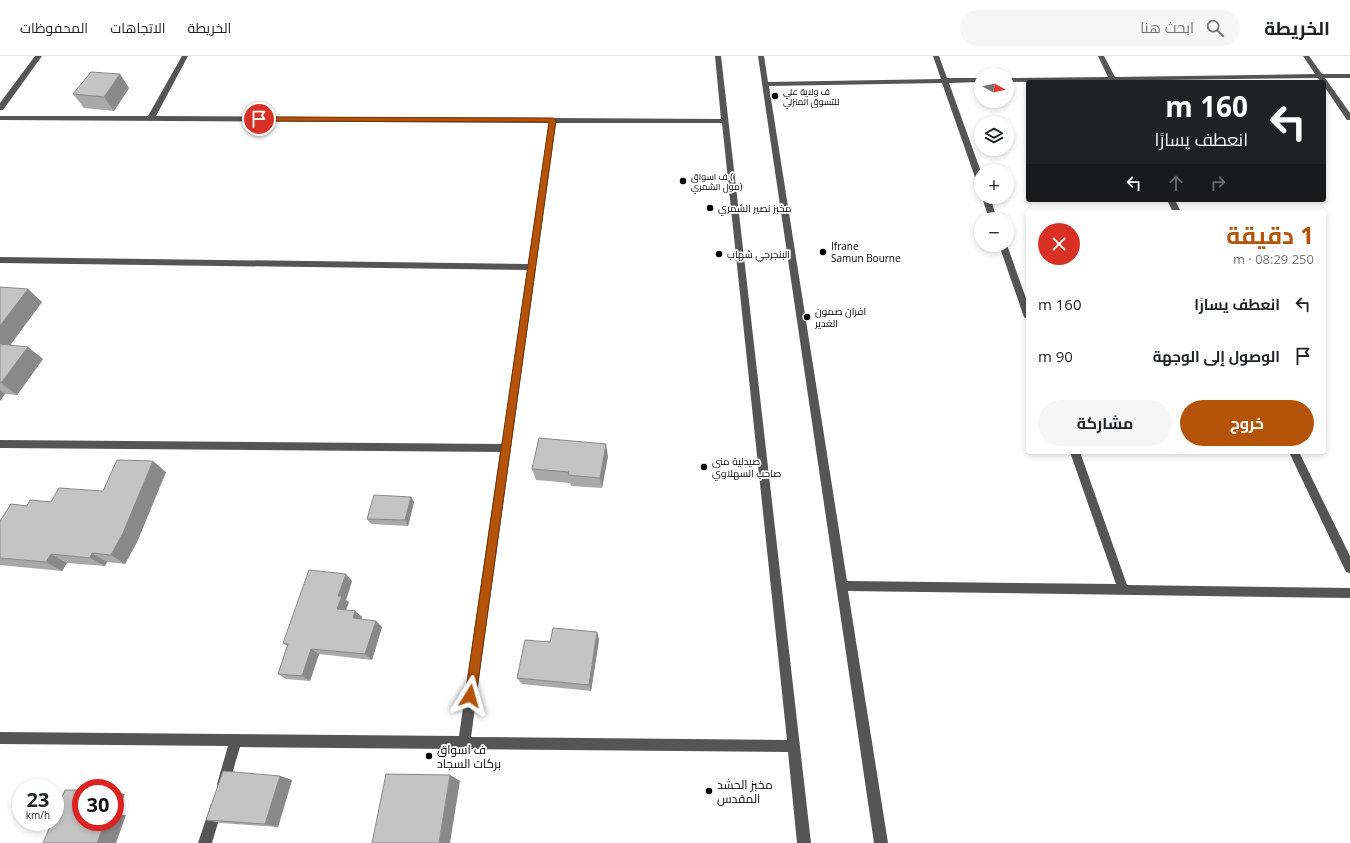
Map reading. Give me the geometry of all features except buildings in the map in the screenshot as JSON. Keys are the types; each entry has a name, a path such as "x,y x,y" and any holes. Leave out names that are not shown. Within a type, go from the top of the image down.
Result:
{"street":[{"path":"0,108 39,56"},
{"path":"151,118 185,56"},
{"path":"718,56 804,843"},
{"path":"761,56 881,843"},
{"path":"936,56 974,164"},
{"path":"1101,56 1113,80"},
{"path":"1306,56 1324,80"},
{"path":"1014,80 1350,76"},
{"path":"765,84 974,80"},
{"path":"1326,83 1350,118"},
{"path":"0,118 725,121"},
{"path":"464,742 553,120"},
{"path":"1005,252 1026,311"},
{"path":"0,260 532,267"},
{"path":"0,444 506,448"},
{"path":"1076,454 1123,589"},
{"path":"1295,454 1350,568"},
{"path":"842,586 1350,593"},
{"path":"0,738 793,746"},
{"path":"205,843 236,740"}],"place":[{"name":"ف ولاية علي للتسوق المنزلي","path":"775,96"},
{"name":"ف اسواق ( مول الشمري)","path":"683,181"},
{"name":"مخبز نصير الشمري","path":"710,208"},
{"name":"Ifrane Samun Bourne","path":"823,252"},
{"name":"البنجرجي شهاب","path":"719,254"},
{"name":"افران صمون الغدير","path":"807,317"},
{"name":"صيدلية منى صاحب السهلاوي","path":"704,467"},
{"name":"ف اسواق بركات السجاد","path":"429,756"},
{"name":"مخبز الحشد المقدس","path":"709,791"}],"route":[{"path":"259,119 553,120 470,696"}]}
